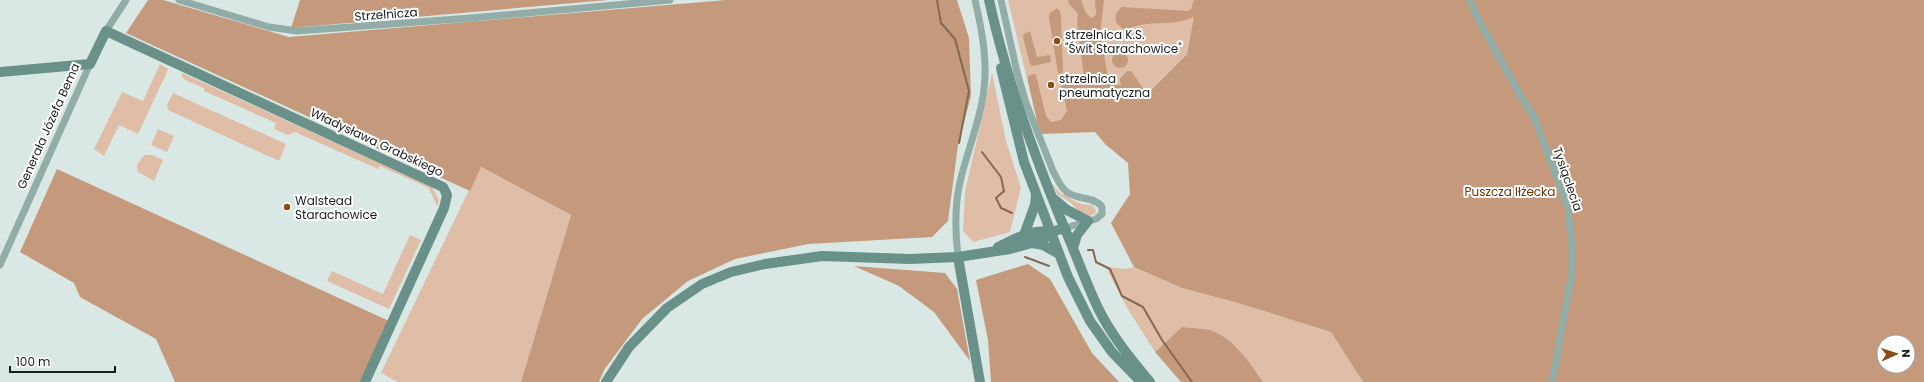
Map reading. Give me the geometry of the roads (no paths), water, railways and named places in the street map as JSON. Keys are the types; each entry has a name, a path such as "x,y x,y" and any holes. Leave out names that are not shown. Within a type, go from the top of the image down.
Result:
{"street":[{"name":"Generała Józefa Bema","path":"0,265 90,64 106,31 126,0"},
{"name":"Strzelnicza","path":"179,0 269,27 297,31 471,18 670,0"},
{"path":"975,0 985,49 985,69 982,101 960,179 955,222 958,257 980,382"},
{"path":"989,0 1002,75 1024,162 1068,277 1090,321 1112,352 1141,382"},
{"path":"606,382 629,347 667,308 702,284 731,272 765,264 822,256 910,259 958,257 992,251 1028,239 1041,230 1051,232 1096,219 1102,214 1101,205 1094,200 1080,199 1068,193 1058,181 1053,171 1026,103 1017,72 1001,0"},
{"name":"Tysiąclecia","path":"1470,0 1534,117 1568,207 1572,247 1572,273 1552,382"},
{"path":"994,24 1024,127 1098,309 1114,336 1150,382"},
{"name":"Władysława Grabskiego","path":"106,31 440,185 445,189 447,197 444,208 365,382"},
{"path":"0,72 90,64"},
{"path":"1050,194 1067,210 1088,221"},
{"path":"1028,239 1036,195"},
{"path":"1073,248 1077,235 1088,221"},
{"path":"1028,239 1059,254"}],"waterway":[{"path":"937,0 941,23 955,39 969,91 959,143"},
{"path":"982,152 1001,177 1004,191 996,198 1001,208 1012,213"},
{"path":"1088,250 1093,250 1096,262 1110,269 1122,296 1143,307 1162,340 1192,382"},
{"path":"1025,257 1049,266"}],"place":[{"name":"strzelnica K.S. \"Świt Starachowice\"","path":"1057,41"},
{"name":"strzelnica pneumatyczna","path":"1051,85"},
{"name":"Walstead Starachowice","path":"287,207"}],"park label":[{"name":"Puszcza Iłżecka","path":"1510,191"}]}
